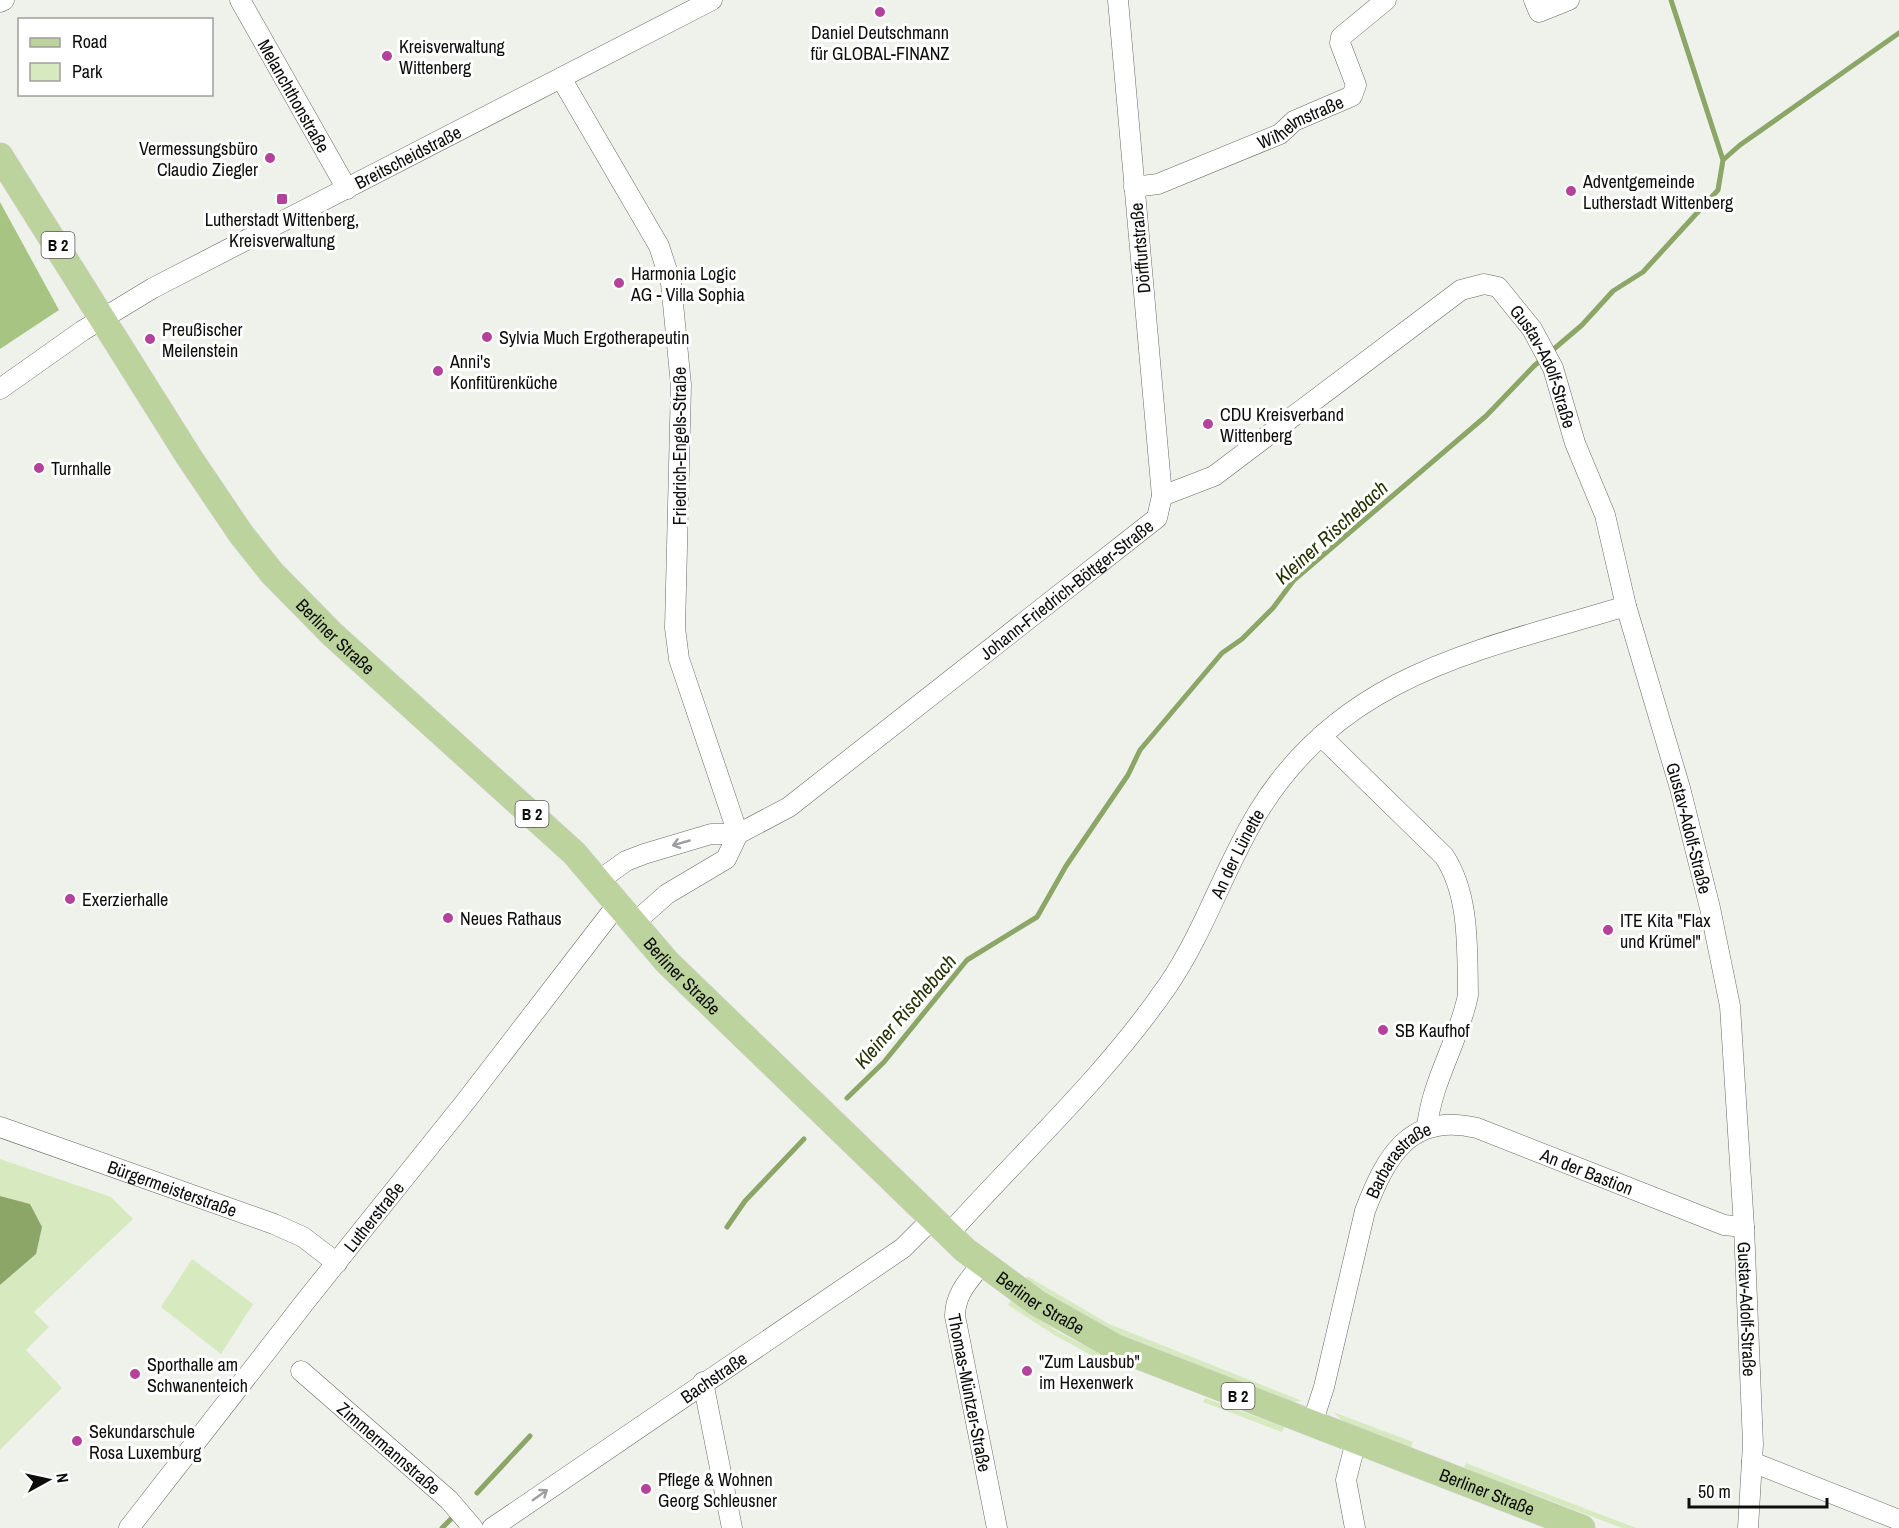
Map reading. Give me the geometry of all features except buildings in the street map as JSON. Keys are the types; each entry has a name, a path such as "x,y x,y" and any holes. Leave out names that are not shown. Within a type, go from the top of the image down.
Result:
{"main road":[{"name":"Berliner Straße","path":"0,156 189,457 241,534 272,573 332,634 561,840 667,962 940,1227 982,1264 1037,1303 1107,1342 1582,1528"}],"street":[{"name":"Melanchthonstraße","path":"240,0 347,189"},
{"name":"Breitscheidstraße","path":"0,389 103,318 153,288 712,0"},
{"name":"Dörffurtstraße","path":"1118,0 1162,496"},
{"name":"Wilhelmstraße","path":"1134,187 1158,184 1280,134 1294,121 1352,96 1356,85 1340,43 1341,37 1386,0"},
{"path":"1534,0 1539,12 1569,0"},
{"name":"Friedrich-Engels-Straße","path":"561,78 659,246 671,283 681,385 675,628 679,660 738,834"},
{"name":"Johann-Friedrich-Böttger-Straße","path":"598,881 626,861 644,854 711,834 738,834 764,822 797,801 1148,528 1157,518 1162,496 1214,476 1461,290 1484,284 1498,287 1508,297"},
{"name":"Gustav-Adolf-Straße","path":"1508,297 1545,350 1553,368 1575,443 1605,515 1626,606 1694,840 1730,1006 1744,1227 1752,1462 1748,1528"},
{"name":"An der Lünette","path":"940,1227 1102,1072 1134,1031 1170,983 1235,852 1261,808 1293,764 1321,736 1345,715 1395,684 1438,663 1626,606"},
{"name":"Barbarastraße","path":"1312,1424 1324,1387 1365,1211 1375,1184 1400,1146 1411,1136 1427,1127 1430,1102 1465,1011 1468,995 1461,894 1455,873 1444,856 1321,736"},
{"path":"625,914 667,894 726,859 738,834"},
{"name":"Lutherstraße","path":"129,1528 514,1040 625,914"},
{"name":"An der Bastion","path":"1427,1127 1459,1124 1477,1128 1724,1225 1744,1227"},
{"name":"Bürgermeisterstraße","path":"0,1127 274,1224 303,1237 337,1263"},
{"name":"Bachstraße","path":"492,1528 703,1382 903,1248 940,1227"},
{"name":"Thomas-Müntzer-Straße","path":"982,1264 962,1290 956,1303 956,1316 997,1528"},
{"name":"Zimmermannstraße","path":"301,1371 449,1500 473,1528"},
{"path":"703,1382 732,1528"},
{"path":"1355,1528 1346,1480 1356,1441"},
{"path":"1752,1462 1899,1520"}],"green space":[{"path":"0,1159 111,1197 133,1219 34,1312 49,1327 26,1350 62,1388 0,1450 0,1285 36,1254 30,1204 0,1196"},
{"path":"192,1259 253,1304 221,1354 161,1307"},
{"path":"1027,1276 1109,1324 1302,1401 1290,1402 1114,1332 1025,1280"},
{"path":"1011,1300 1058,1332 1103,1355 1100,1360 1056,1336 1008,1305"},
{"path":"1205,1398 1284,1427 1282,1432 1203,1402"},
{"path":"1333,1412 1413,1442 1411,1448 1345,1423"},
{"path":"1466,1463 1636,1528 1622,1528 1464,1468"}],"shaded area":[{"path":"0,202 59,310 0,349"},
{"path":"0,1196 30,1204 42,1227 36,1254 0,1285"}],"waterway":[{"name":"Kleiner Rischebach","path":"847,1098 884,1062 967,960 1037,917 1066,866 1128,775 1140,750 1222,653 1242,639 1273,608 1294,580 1486,416 1534,366 1582,325 1613,291 1643,272 1718,190 1723,160 1671,0"},
{"path":"1723,160 1740,145 1899,33"},
{"name":"Kleiner Rischebach","path":"727,1227 745,1201 804,1139"},
{"name":"Kleiner Rischebach","path":"477,1493 530,1436"},
{"name":"Kleiner Rischebach","path":"442,1528 454,1516"}],"place":[{"name":"Daniel Deutschmann für GLOBAL-FINANZ","path":"880,12"},
{"name":"Kreisverwaltung Wittenberg","path":"387,56"},
{"name":"Vermessungsbüro Claudio Ziegler","path":"270,158"},
{"name":"Adventgemeinde Lutherstadt Wittenberg","path":"1571,191"},
{"name":"Lutherstadt Wittenberg, Kreisverwaltung","path":"282,199"},
{"name":"Harmonia Logic AG - Villa Sophia","path":"619,283"},
{"name":"Sylvia Much Ergotherapeutin","path":"487,337"},
{"name":"Preußischer Meilenstein","path":"150,339"},
{"name":"Anni's Konfitürenküche","path":"438,371"},
{"name":"CDU Kreisverband Wittenberg","path":"1208,424"},
{"name":"Turnhalle","path":"39,468"},
{"name":"Exerzierhalle","path":"70,899"},
{"name":"Neues Rathaus","path":"448,918"},
{"name":"ITE Kita \"Flax und Krümel\"","path":"1608,930"},
{"name":"SB Kaufhof","path":"1383,1030"},
{"name":"\"Zum Lausbub\" im Hexenwerk","path":"1027,1371"},
{"name":"Sporthalle am Schwanenteich","path":"135,1374"},
{"name":"Sekundarschule Rosa Luxemburg","path":"77,1441"},
{"name":"Pflege & Wohnen Georg Schleusner","path":"646,1489"}]}
